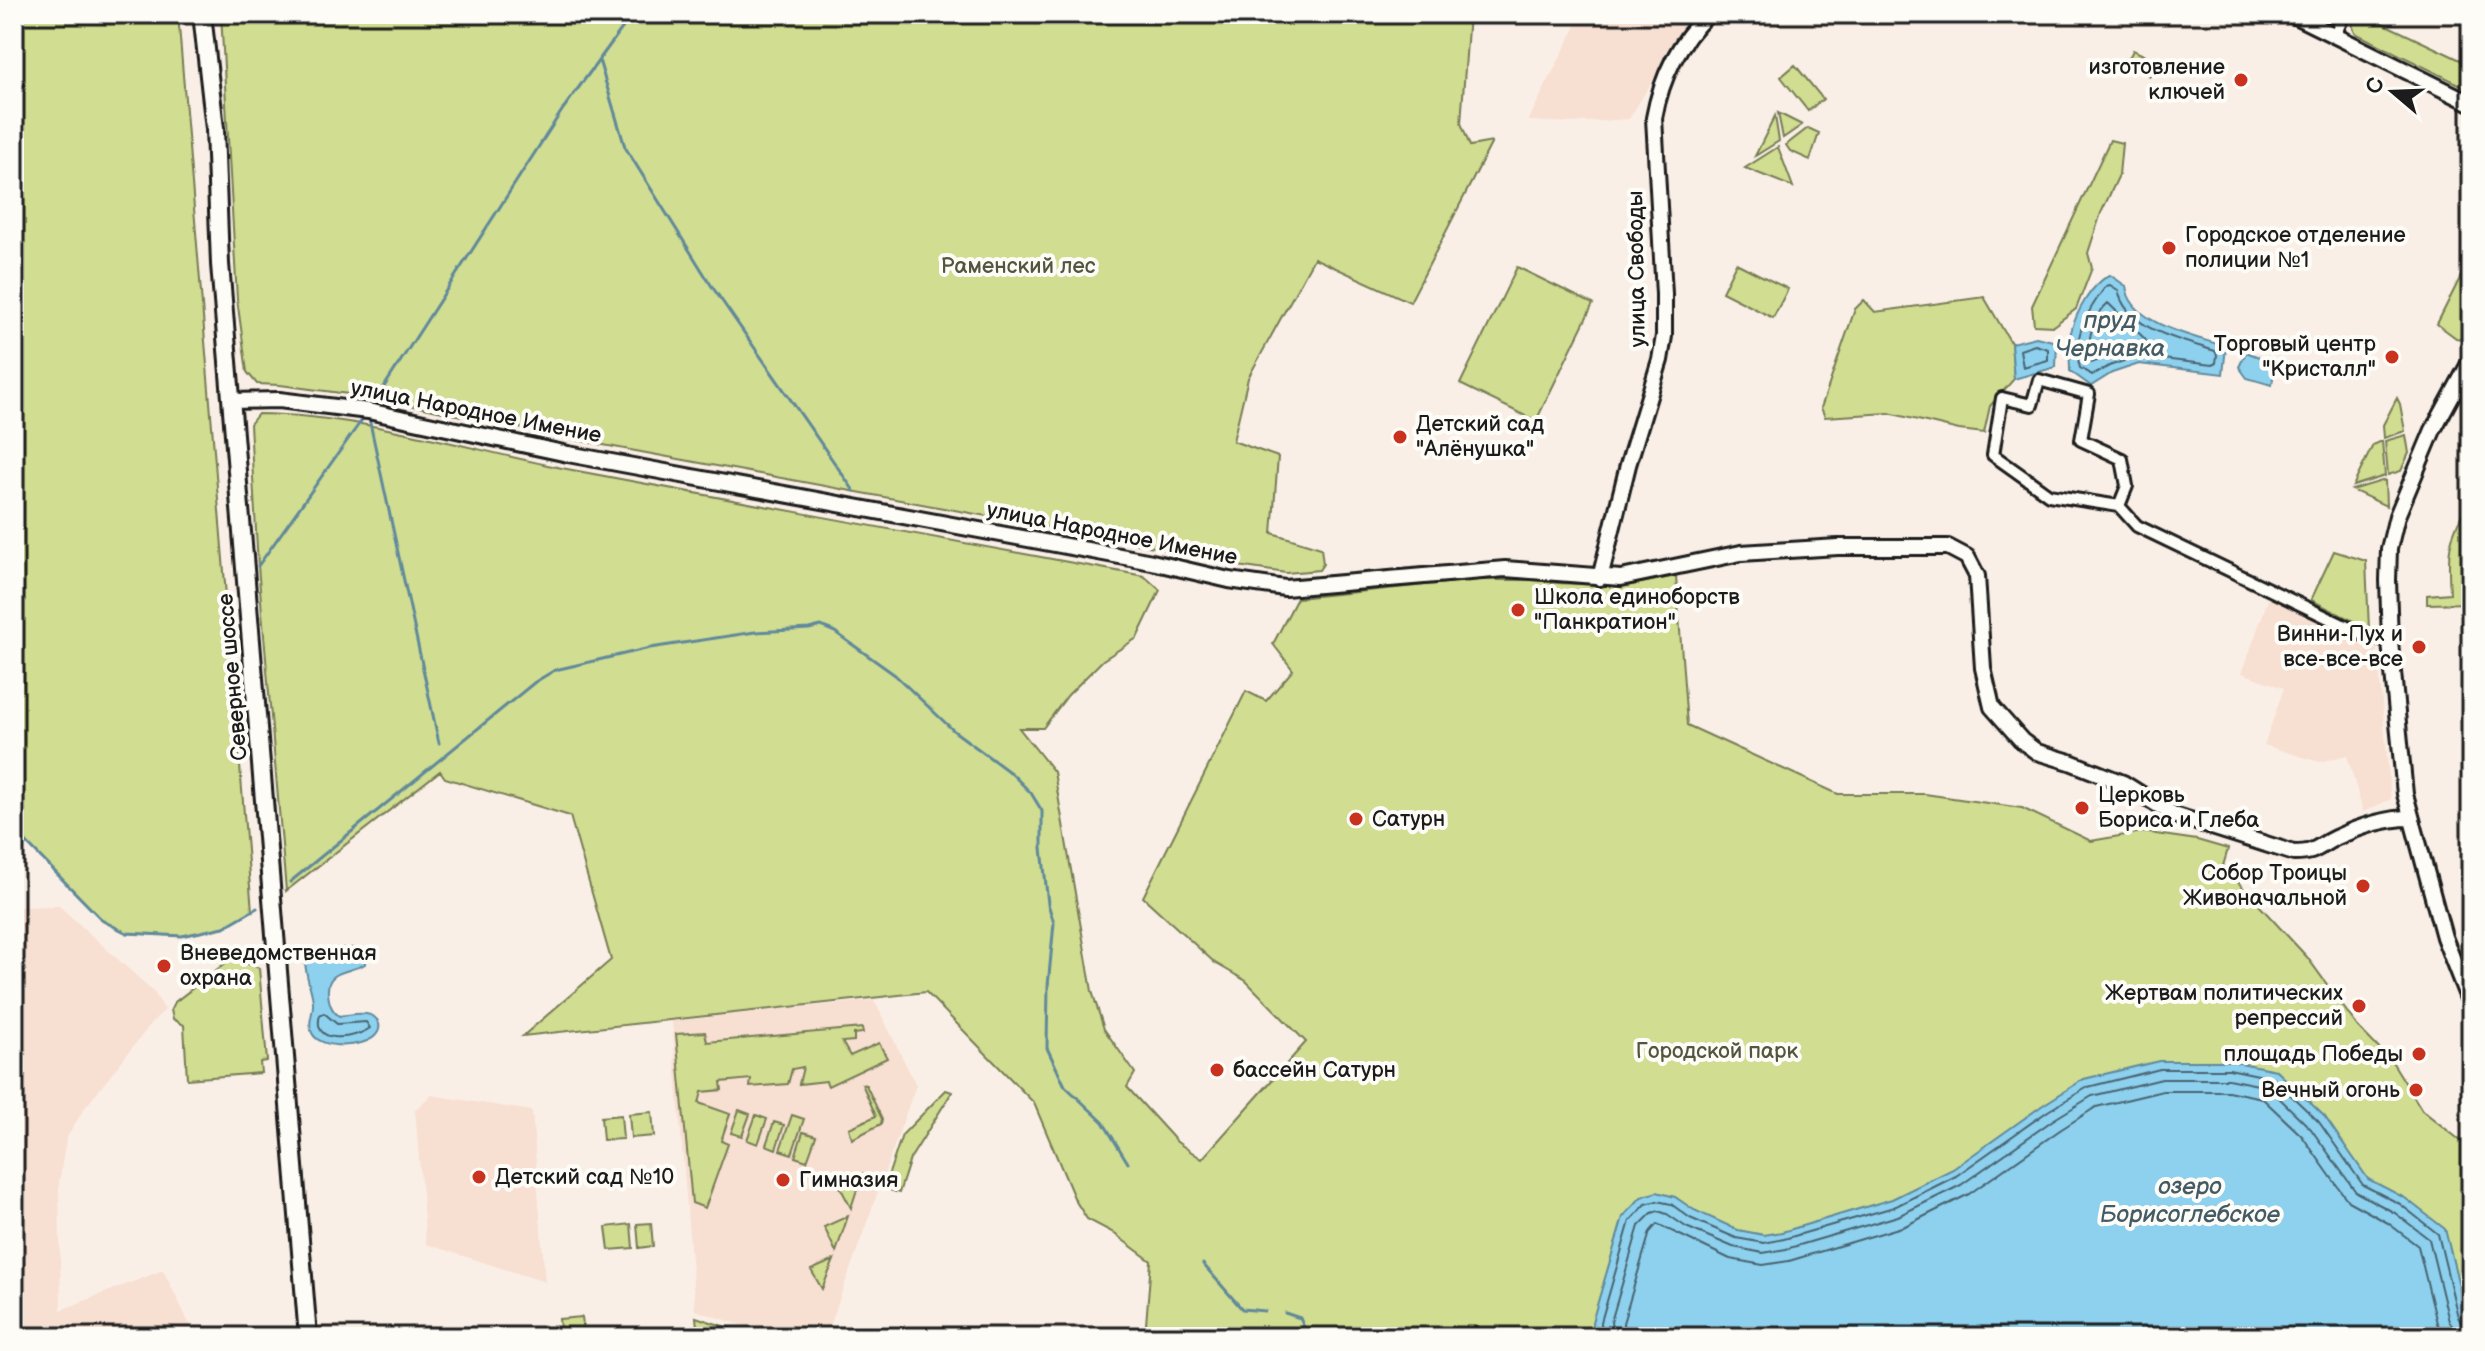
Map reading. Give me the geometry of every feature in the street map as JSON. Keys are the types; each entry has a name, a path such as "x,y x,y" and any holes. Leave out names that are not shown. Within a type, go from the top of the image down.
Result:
{"main road":[{"name":"Северное шоссе","path":"202,14 215,129 220,264 308,1337"}],"street":[{"name":"улица Свободы","path":"1600,578 1664,336 1655,110 1665,76 1679,50 1708,14"},
{"path":"2291,14 2471,103"},
{"path":"2335,36 2344,14"},
{"path":"2471,360 2433,430 2397,516 2389,549 2390,642 2399,749 2410,818 2444,937 2471,1006"},
{"path":"2119,506 2127,486 2122,459 2081,440 2089,394 2039,380 2032,405 2002,398 1993,455 2049,495 2119,506 2137,526 2370,638 2390,642"},
{"name":"улица Народное Имение","path":"231,401 279,400 368,411 568,454 1152,562 1229,580 1285,588 1505,569 1621,578 1741,553 1801,548 1948,547 1967,557 1977,576 1983,668 1992,707 2007,727 2037,752 2123,783 2174,815 2294,853 2312,853 2334,839 2356,831 2399,818 2410,818"}],"shaded area":[{"path":"1567,14 1698,14 1686,26 1629,119 1571,123 1528,121 1577,24"},
{"path":"2270,594 2373,644 2377,650 2391,799 2363,812 2347,755 2319,762 2264,745 2284,688 2242,673"},
{"path":"59,906 153,991 165,1010 84,1109 66,1139 59,1183 61,1310 163,1270 196,1337 14,1337 14,907"},
{"name":"Гимназия","path":"874,1000 916,1085 826,1337 778,1337 695,1310 672,1021"},
{"name":"Детский сад №10","path":"431,1095 532,1111 545,1282 426,1244 415,1110"}],"green space":[{"path":"14,14 178,14 252,911 224,927 182,936 127,933 103,921 14,830"},
{"name":"Раменский лес","path":"221,14 1469,14 1461,123 1470,146 1492,142 1410,302 1314,258 1248,378 1233,441 1278,457 1272,533 1321,548 1323,564 1319,570 1286,573 571,439 371,397 257,384 247,372 237,299"},
{"path":"2356,14 2363,14 2471,65 2471,90 2357,34 2353,27"},
{"path":"2133,50 2158,62 2150,76 2126,64"},
{"path":"1795,65 1823,99 1808,111 1781,77"},
{"path":"1778,113 1802,125 1783,138"},
{"path":"1775,116 1779,141 1755,156"},
{"path":"1808,128 1819,133 1810,160 1790,151 1786,145"},
{"path":"2110,140 2122,143 2119,175 2101,213 2088,253 2092,268 2076,309 2053,326 2034,325 2032,306"},
{"path":"1778,147 1793,187 1745,168"},
{"path":"1736,263 1788,289 1773,318 1722,292"},
{"path":"2471,263 2471,324 2461,339 2437,324 2466,266"},
{"path":"1517,267 1593,304 1536,421 1460,384"},
{"path":"1984,297 2011,343 2014,379 1990,406 1984,433 1889,413 1825,417 1821,408 1855,309 1864,300 1875,312"},
{"path":"2397,398 2405,431 2384,438 2383,425"},
{"name":"Городской парк","path":"258,414 336,420 414,434 567,469 1144,576 1160,590 1137,638 1103,660 1068,695 1043,728 1019,728 1054,772 1092,991 1104,1029 1135,1073 1127,1087 1177,1142 1202,1159 1306,1042 1246,981 1215,963 1143,897 1246,691 1266,701 1293,670 1273,644 1297,598 1476,580 1626,586 1676,576 1687,725 1838,794 1925,794 2022,808 2091,841 2142,832 2197,840 2228,849 2223,866 2307,957 2358,1027 2393,1063 2422,1110 2471,1149 2471,1337 1145,1337 1151,1261 1112,1232 1087,1219 1075,1200 1034,1103 926,992 523,1036 611,960 570,816 445,778 440,771 286,891 258,566 250,424"},
{"path":"2406,435 2409,453 2401,471 2388,475 2385,441"},
{"path":"2382,441 2385,476 2353,486 2373,445"},
{"path":"2385,480 2386,506 2352,490"},
{"path":"2471,499 2471,603 2427,604 2427,595 2450,593 2453,534"},
{"path":"2334,551 2366,561 2369,629 2311,600"},
{"path":"232,958 259,968 267,1061 260,1062 261,1073 187,1079 184,1025 173,1019 171,1010 175,1002"},
{"path":"862,1028 863,1033 854,1034 854,1041 842,1042 850,1056 879,1043 887,1058 828,1086 826,1081 799,1084 803,1067 792,1069 788,1084 750,1087 751,1079 721,1082 722,1090 702,1092 699,1103 730,1114 721,1141 728,1144 705,1208 692,1203 676,1034 705,1032 707,1042"},
{"path":"862,1084 866,1085 882,1119 881,1124 852,1139 849,1128 876,1116"},
{"path":"946,1090 952,1092 910,1159 899,1193 884,1188 902,1135"},
{"path":"739,1110 750,1114 742,1136 731,1133"},
{"path":"652,1112 654,1136 631,1138 629,1114"},
{"path":"621,1115 623,1139 603,1140 601,1117"},
{"path":"756,1115 767,1119 758,1144 747,1140"},
{"path":"792,1115 804,1119 792,1154 780,1150"},
{"path":"774,1122 784,1125 776,1149 766,1145"},
{"path":"803,1132 816,1136 807,1161 795,1157"},
{"path":"862,1174 851,1208 839,1185"},
{"path":"848,1216 836,1252 824,1227"},
{"path":"651,1223 653,1246 639,1248 637,1224"},
{"path":"631,1224 633,1248 609,1250 606,1227"},
{"path":"834,1260 822,1289 811,1270"},
{"path":"582,1317 584,1337 561,1337 559,1319"},
{"path":"696,1317 756,1337 698,1337"}],"water":[{"name":"пруд Чернавка","path":"2110,275 2126,286 2130,299 2151,320 2226,347 2223,374 2139,364 2112,373 2091,386 2070,371 2070,337 2077,316 2091,292"},
{"name":"пруд Чернавка","path":"2036,337 2057,342 2056,367 2014,379 2011,343"},
{"path":"2246,352 2275,363 2272,385 2247,378 2239,367"},
{"path":"334,948 360,948 366,957 365,964 340,973 328,985 331,1006 339,1016 368,1014 377,1019 379,1029 375,1036 361,1043 332,1045 317,1039 312,1033 313,1002 305,959 325,954"},
{"name":"озеро Борисоглебское","path":"2159,1061 2230,1061 2276,1070 2325,1117 2368,1179 2405,1198 2445,1229 2471,1324 2471,1337 1595,1337 1592,1322 1623,1217 1641,1197 1657,1192 1675,1197 1694,1210 1738,1230 1764,1235 1782,1232 1892,1199 1953,1169 2084,1079"}],"waterway":[{"path":"371,407 563,109 626,23 637,14"},
{"path":"599,60 625,147 711,285 854,491"},
{"path":"258,566 364,417"},
{"path":"369,418 439,743"},
{"path":"290,882 535,682 555,670 650,648 755,632 821,626 835,632 895,675 954,731 1012,774 1031,793 1042,811 1042,848 1048,904 1054,923 1048,986 1047,1048 1065,1086 1103,1122 1128,1163"},
{"path":"14,830 103,921 127,933 182,936 224,927 257,908"},
{"path":"1203,1264 1242,1309 1265,1311"},
{"path":"1285,1313 1300,1318 1308,1337"}],"place":[{"name":"изготовление ключей","path":"2241,80"},
{"name":"Городское отделение полиции №1","path":"2169,248"},
{"name":"Торговый центр \"Кристалл\"","path":"2392,357"},
{"name":"Детский сад \"Алёнушка\"","path":"1400,437"},
{"name":"Школа единоборств \"Панкратион\"","path":"1518,610"},
{"name":"Винни-Пух и все-все-все","path":"2419,647"},
{"name":"Церковь Бориса и Глеба","path":"2082,808"},
{"name":"Сатурн","path":"1356,819"},
{"name":"Собор Троицы Живоначальной","path":"2363,886"},
{"name":"Вневедомственная охрана","path":"164,966"},
{"name":"Жертвам политических репрессий","path":"2359,1006"},
{"name":"площадь Победы","path":"2419,1054"},
{"name":"бассейн Сатурн","path":"1217,1070"},
{"name":"Вечный огонь","path":"2416,1090"},
{"name":"Детский сад №10","path":"479,1177"},
{"name":"Гимназия","path":"783,1180"}]}
